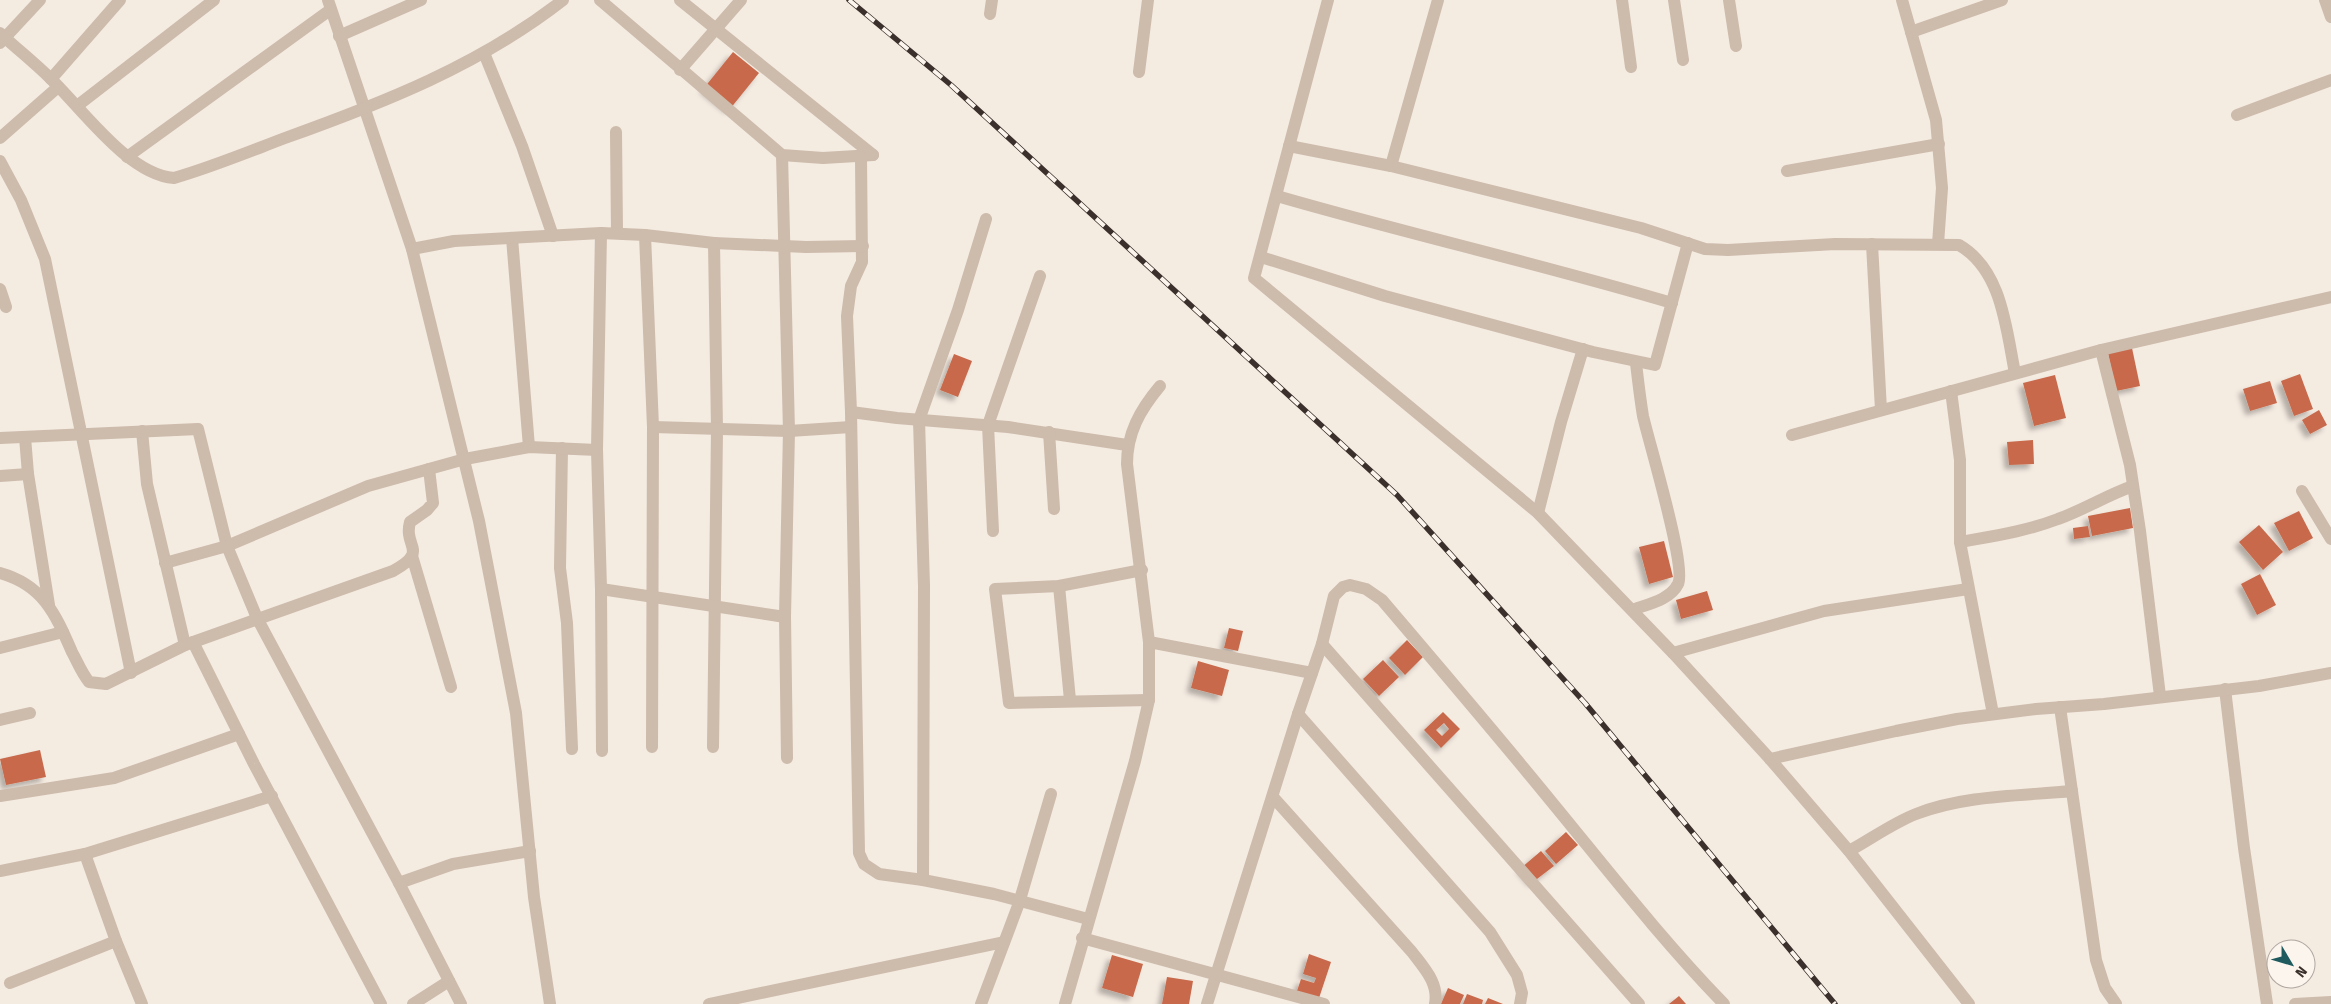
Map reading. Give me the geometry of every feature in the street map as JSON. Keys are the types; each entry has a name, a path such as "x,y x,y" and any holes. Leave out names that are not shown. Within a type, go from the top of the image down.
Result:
{"street":[{"path":"40,0 2,38 55,83 127,157 144,169 161,177 174,178 365,109 444,75 484,53 563,0"},
{"path":"0,138 55,83 120,0"},
{"path":"77,106 214,0"},
{"path":"339,36 420,0"},
{"path":"600,0 782,155 823,158 873,155 680,0"},
{"path":"680,70 741,0"},
{"path":"990,14 992,0"},
{"path":"1140,72 1148,0"},
{"path":"1328,0 1254,278 1538,513 1594,574 1673,653 1770,759 1849,851 1969,1004"},
{"path":"1391,166 1438,0"},
{"path":"1622,0 1631,68"},
{"path":"1674,0 1684,60"},
{"path":"1729,0 1736,46"},
{"path":"1902,0 1936,120 1942,188 1938,244"},
{"path":"1911,32 2002,0"},
{"path":"2324,0 2331,17"},
{"path":"127,157 329,5 412,249 479,521 516,713 534,897 550,1004"},
{"path":"484,53 526,155 552,236"},
{"path":"2237,115 2331,80"},
{"path":"616,132 617,233"},
{"path":"1787,171 1939,144"},
{"path":"1289,146 1391,166 1641,228 1705,249 1728,250 1835,244 1959,244 1969,251 1989,277 2002,310 2015,373"},
{"path":"782,155 789,431 785,617 787,758"},
{"path":"861,156 862,262 851,286 848,299 852,412 858,853 864,864 879,874 923,880 994,894 1019,903 1088,919"},
{"path":"0,161 28,216 44,259 131,673"},
{"path":"1277,196 1392,229 1599,281 1672,303"},
{"path":"923,880 924,586 919,420 958,310 986,219"},
{"path":"412,249 454,241 601,233 645,235 714,243 806,247 863,246"},
{"path":"601,233 597,450 602,590 602,751"},
{"path":"645,235 653,427 652,747"},
{"path":"512,238 529,447"},
{"path":"713,747 717,606 714,243"},
{"path":"1260,257 1385,296 1636,363 1655,365 1688,243"},
{"path":"1872,244 1881,410"},
{"path":"993,532 988,425 1040,276"},
{"path":"0,288 6,307"},
{"path":"1792,435 2101,350 2331,297"},
{"path":"1538,513 1561,422 1583,349"},
{"path":"2101,350 2133,486 2160,696"},
{"path":"1632,610 1671,593 1679,583 1680,572 1644,417 1636,363"},
{"path":"1065,1004 1082,938 1135,760 1150,700 1149,642 1142,570 1127,464 1127,445 1136,421 1160,386"},
{"path":"1951,391 1960,460 1960,542 1993,714"},
{"path":"852,412 1049,432 1127,445"},
{"path":"653,427 789,431 852,427"},
{"path":"0,438 198,429 227,546 257,618 399,883 461,1004"},
{"path":"142,431 147,484 165,563 189,643 381,1004"},
{"path":"1049,432 1054,509"},
{"path":"25,437 28,474 50,607"},
{"path":"165,563 227,546 334,499 398,476 465,459 529,447 597,450"},
{"path":"562,448 560,568 567,623 572,749"},
{"path":"0,573 18,578 30,586 50,607 81,672 89,682 106,684 189,643 393,571 412,556 414,550 409,526 410,522 427,510 433,503 429,469"},
{"path":"0,476 28,474"},
{"path":"1960,542 2041,526 2108,495 2133,486"},
{"path":"2302,491 2331,539"},
{"path":"412,556 451,687"},
{"path":"1142,570 1060,586 995,589 1010,703 1070,700 1150,700"},
{"path":"1207,1004 1298,714 1322,644 1334,596 1343,587 1350,585 1366,589 1382,600 1555,806 1612,878 1684,962 1724,1004"},
{"path":"1060,586 1070,700"},
{"path":"1673,653 1824,611 1968,588"},
{"path":"602,590 785,617"},
{"path":"0,648 63,632"},
{"path":"1149,642 1312,673"},
{"path":"1322,644 1639,1004"},
{"path":"1770,759 1896,731 1993,714 2259,686 2331,673"},
{"path":"2224,689 2244,848 2267,1004"},
{"path":"2060,707 2096,960 2105,988 2116,1004"},
{"path":"0,720 30,713"},
{"path":"1298,714 1490,932 1518,975 1522,993 1520,1004"},
{"path":"0,796 114,778 239,734"},
{"path":"1849,851 1915,814 1943,806 1973,800 2072,791"},
{"path":"981,1004 1019,903 1051,794"},
{"path":"0,871 85,854 272,796"},
{"path":"1273,797 1412,952 1432,980 1437,993 1435,1004"},
{"path":"399,883 453,864 530,850"},
{"path":"85,854 116,941 142,1004"},
{"path":"1082,938 1324,1004"},
{"path":"10,983 116,941"},
{"path":"709,1004 1004,942"},
{"path":"418,1002 449,981"},
{"path":"2295,1004 2331,1002"}],"building":[{"path":"733,52 759,73 730,109 704,88"},
{"path":"2132,348 2140,386 2116,391 2108,353"},
{"path":"954,354 972,361 958,397 940,390"},
{"path":"2300,374 2313,409 2294,416 2281,381"},
{"path":"2055,375 2066,418 2034,426 2023,383"},
{"path":"2270,381 2277,403 2250,411 2243,389"},
{"path":"2319,410 2327,425 2310,434 2302,420"},
{"path":"2033,440 2034,464 2009,465 2007,442"},
{"path":"2130,508 2133,528 2092,536 2088,516"},
{"path":"2299,511 2313,538 2289,551 2274,523"},
{"path":"2259,525 2283,552 2263,570 2239,542"},
{"path":"2088,526 2090,537 2074,539 2073,528"},
{"path":"1664,541 1673,577 1649,584 1639,547"},
{"path":"2260,574 2276,605 2257,615 2241,584"},
{"path":"1707,591 1713,610 1681,619 1676,600"},
{"path":"1229,628 1243,631 1238,651 1224,648"},
{"path":"1407,640 1423,657 1405,675 1389,658"},
{"path":"1383,660 1399,677 1379,696 1363,679"},
{"path":"1198,661 1229,670 1222,696 1191,688"},
{"path":"1443,712 1460,729 1441,748 1424,730","holes":["1444,723 1449,729 1442,736 1436,730"]},
{"path":"40,750 46,777 6,785 0,759"},
{"path":"1566,832 1578,845 1556,864 1545,851"},
{"path":"1541,851 1554,866 1533,882 1521,868"},
{"path":"1309,954 1331,962 1319,998 1297,991 1301,979 1314,983 1316,978 1303,974"},
{"path":"1112,955 1143,964 1133,997 1102,988"},
{"path":"1167,977 1193,981 1189,1004 1162,1004"},
{"path":"1448,988 1464,995 1460,1004 1441,1004"},
{"path":"1467,994 1483,1000 1482,1004 1463,1004"},
{"path":"1679,996 1686,1004 1669,1004"},
{"path":"1488,998 1503,1004 1485,1004"}],"railway":[{"path":"849,0 951,85 1397,495 1585,703 1835,1004"}]}
